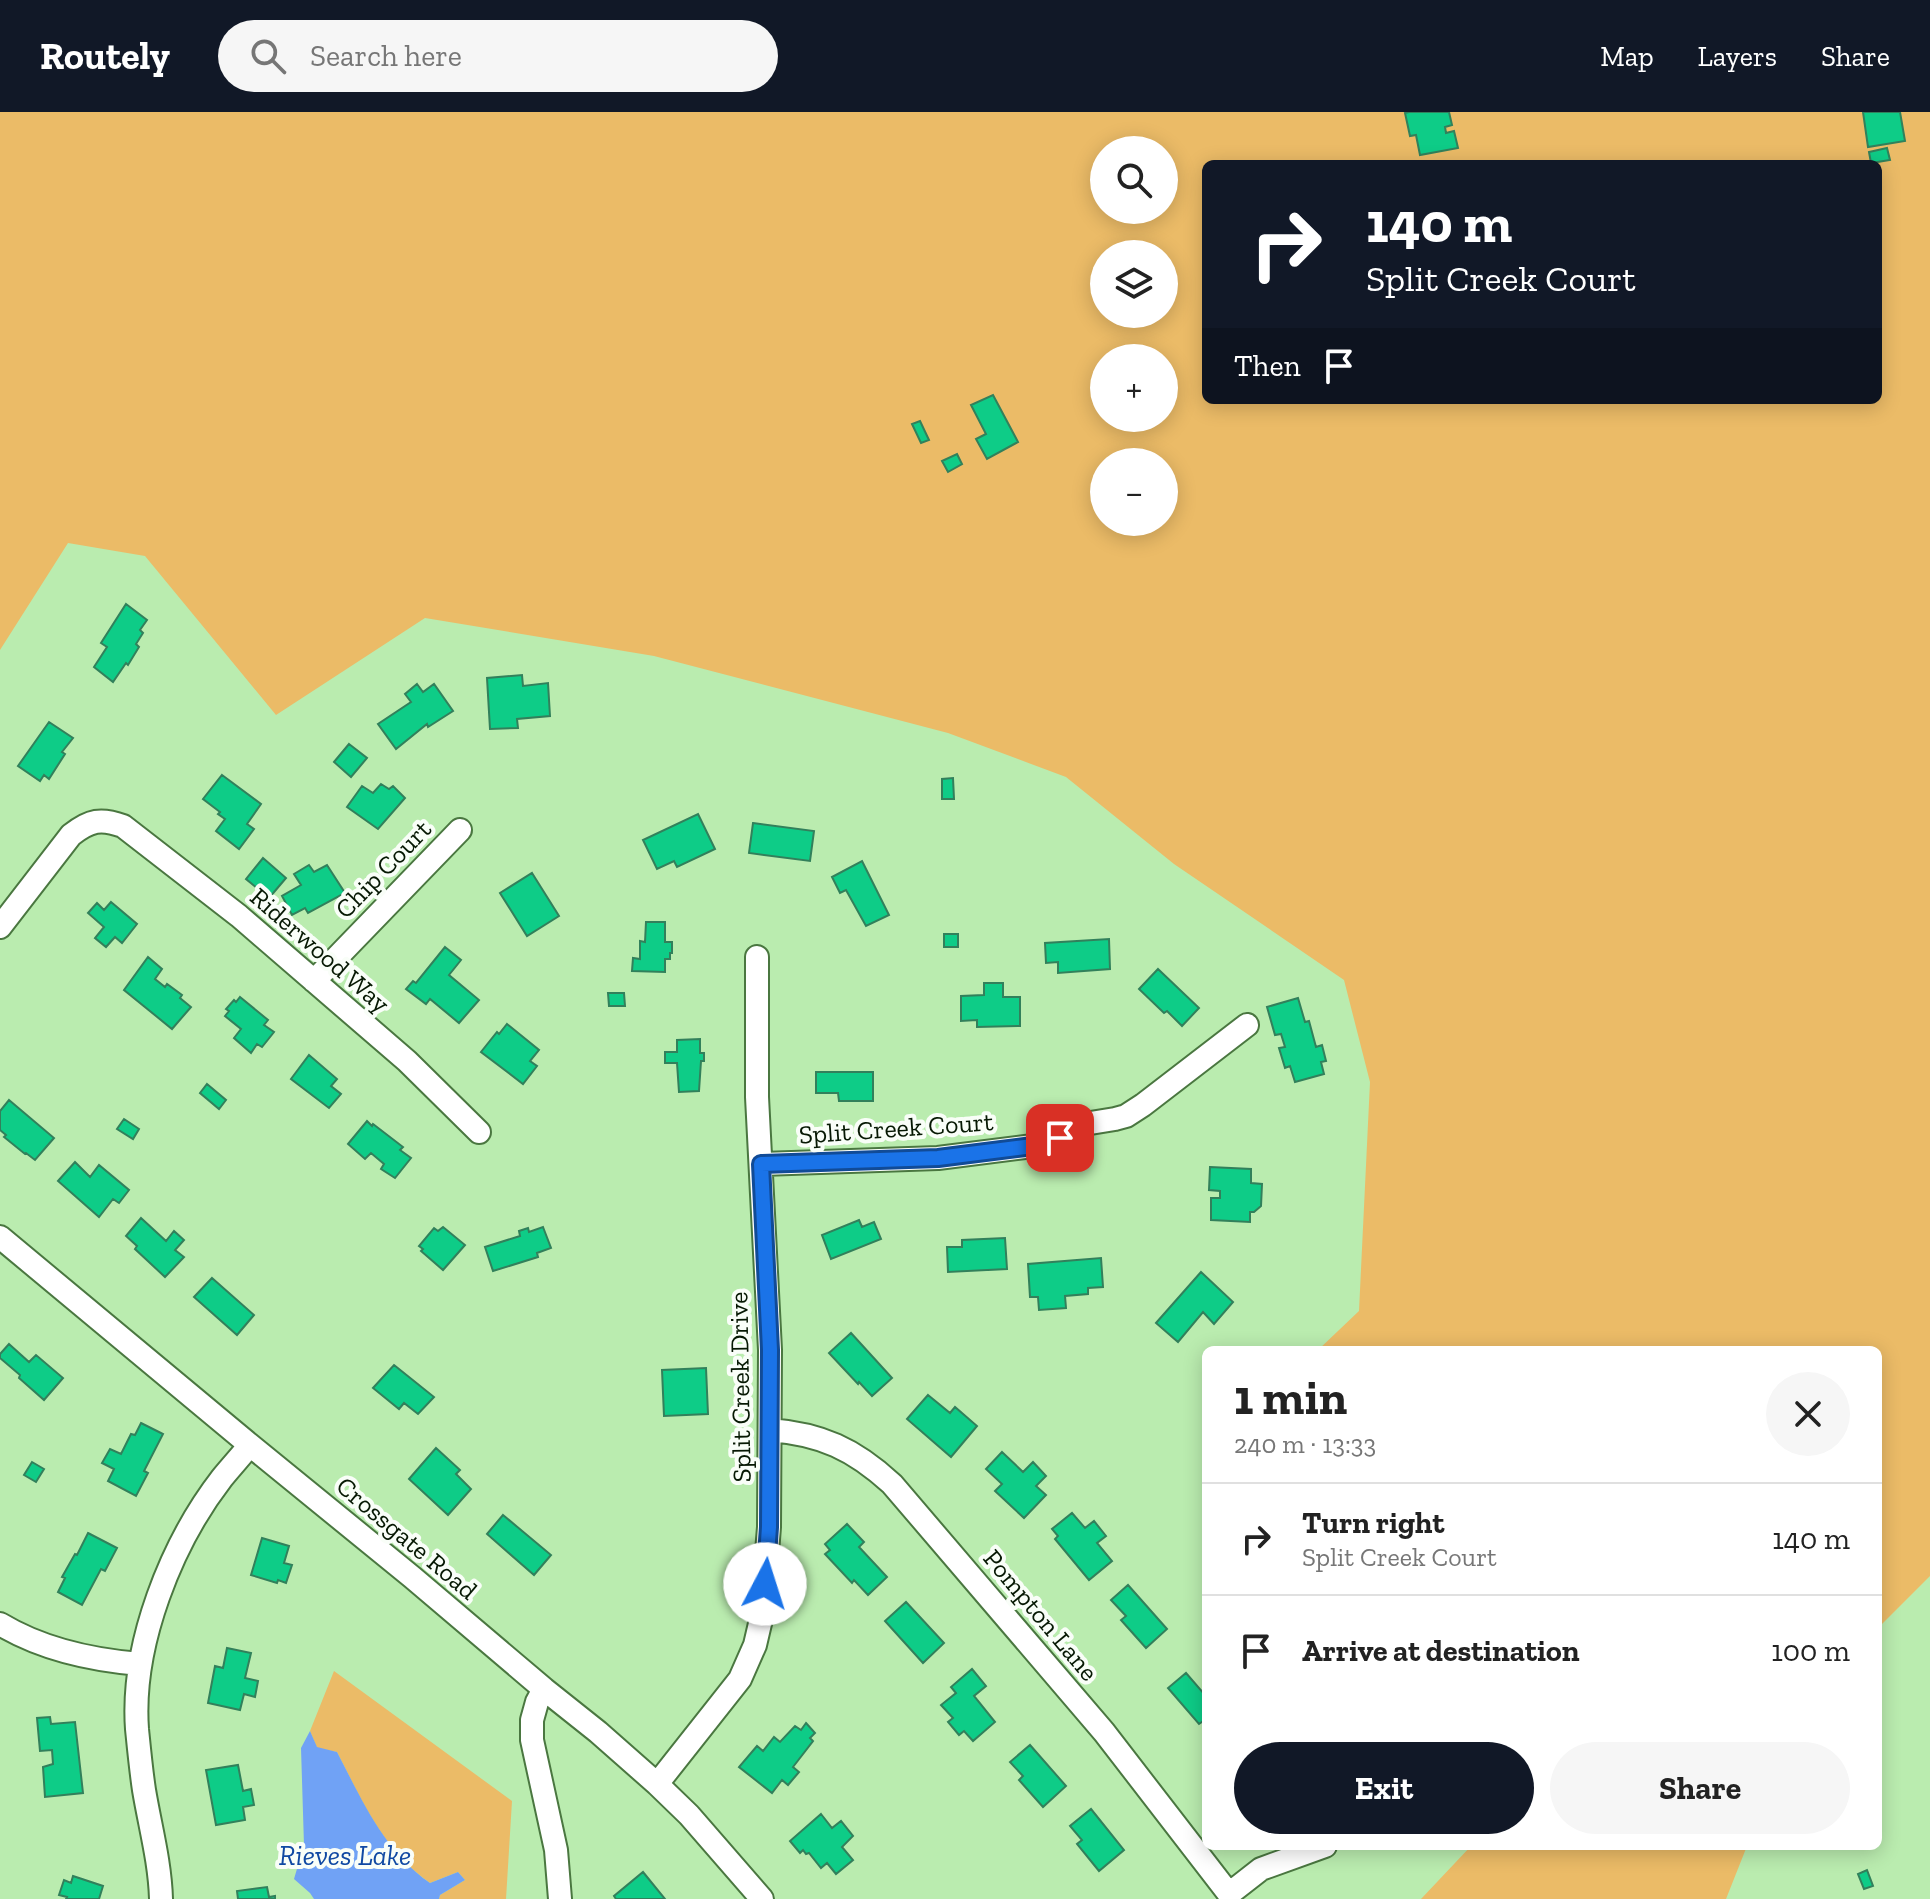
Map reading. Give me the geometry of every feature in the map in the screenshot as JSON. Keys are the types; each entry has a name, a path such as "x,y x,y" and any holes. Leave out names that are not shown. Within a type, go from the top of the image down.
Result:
{"street":[{"name":"Riderwood Way","path":"0,927 71,835 82,826 96,821 114,822 239,916 407,1061 479,1132"},
{"name":"Chip Court","path":"314,981 460,830"},
{"name":"Split Creek Drive","path":"657,1784 740,1679 755,1645 762,1615 768,1552 770,1350 757,1097 757,957"},
{"name":"Split Creek Court","path":"761,1164 938,1158 1041,1145 1060,1138 1078,1125 1126,1116 1247,1025"},
{"name":"Crossgate Road","path":"0,1237 598,1732 698,1825 762,1899"},
{"name":"Pompton Lane","path":"770,1430 793,1431 847,1449 892,1484 1104,1732 1229,1894 1261,1869 1314,1850"},
{"path":"161,1899 161,1876 144,1788 137,1727 144,1640 180,1546 222,1479 250,1445"},
{"path":"0,1624 68,1653 104,1661 140,1664"},
{"path":"544,1689 532,1720 532,1740 556,1850 560,1899"}],"shaded area":[{"path":"0,112 1930,112 1930,1576 1882,1624 1882,1346 1322,1346 1359,1311 1370,1082 1344,980 1174,864 1066,777 948,733 654,656 425,618 276,715 145,556 68,543 0,650"},
{"path":"334,1671 512,1801 506,1899 439,1899 440,1895 465,1880 458,1872 430,1883 414,1870 375,1824 337,1752 317,1748 310,1731"},
{"path":"1467,1850 1745,1850 1726,1899 1421,1899"}],"water":[{"name":"Rieves Lake","path":"310,1731 317,1747 337,1752 376,1824 414,1870 430,1883 458,1872 465,1880 440,1895 439,1899 314,1899 294,1879 304,1845 301,1748"}],"building":[{"path":"1449,112 1452,125 1445,127 1446,133 1454,131 1458,148 1420,155 1416,135 1410,136 1405,113"},
{"path":"1863,112 1900,112 1905,141 1868,147"},
{"path":"1887,148 1890,160 1870,160 1869,152"},
{"path":"993,395 1018,442 987,459 976,439 986,434 971,405"},
{"path":"920,421 929,440 921,443 912,424"},
{"path":"957,454 962,464 948,472 942,461"},
{"path":"126,604 147,620 140,630 143,633 136,644 139,647 113,682 94,667 107,647 101,643"},
{"path":"522,675 523,686 548,683 550,716 517,719 518,728 490,729 487,678"},
{"path":"417,684 423,692 434,684 453,711 428,727 427,724 396,749 378,724 411,702 405,694"},
{"path":"49,722 73,738 62,752 65,754 49,779 44,775 40,781 18,766"},
{"path":"349,744 367,758 351,777 334,762"},
{"path":"222,775 261,804 247,824 254,829 239,849 216,831 225,819 203,799"},
{"path":"953,778 954,799 942,799 942,779"},
{"path":"381,784 389,789 393,786 405,798 378,829 347,807 362,786 373,793"},
{"path":"698,814 715,849 677,867 674,861 657,869 643,840"},
{"path":"753,823 814,831 810,861 749,853"},
{"path":"263,858 286,878 269,898 246,879"},
{"path":"862,861 889,915 866,926 846,890 840,893 832,877"},
{"path":"309,865 314,872 327,865 345,893 308,913 305,908 292,915 282,896 301,885 294,874"},
{"path":"532,873 559,916 527,936 500,893"},
{"path":"111,902 137,924 122,943 115,937 106,947 95,938 104,927 88,913 97,903 104,910"},
{"path":"646,922 665,922 665,942 672,942 672,953 670,959 665,959 665,972 632,971 633,958 640,959 640,941 645,942"},
{"path":"944,934 958,934 958,947 944,947"},
{"path":"1109,939 1110,969 1058,973 1058,962 1046,963 1045,943"},
{"path":"445,947 461,960 449,975 479,1000 459,1023 430,999 426,1004 406,989 413,981 416,983"},
{"path":"148,957 162,969 155,979 182,995 180,998 191,1007 172,1029 124,990"},
{"path":"1158,969 1199,1008 1182,1026 1139,989"},
{"path":"984,983 1003,983 1003,997 1020,997 1020,1026 977,1027 977,1020 961,1021 961,996 984,995"},
{"path":"608,993 624,993 625,1006 609,1006"},
{"path":"240,997 268,1020 264,1025 274,1032 262,1047 257,1044 251,1053 234,1038 241,1029 225,1016 229,1011 226,1009"},
{"path":"1298,998 1316,1047 1322,1045 1326,1061 1321,1062 1324,1074 1295,1082 1290,1066 1285,1068 1279,1048 1285,1047 1281,1034 1275,1035 1267,1007"},
{"path":"507,1024 539,1050 530,1061 537,1066 523,1084 481,1052"},
{"path":"700,1039 700,1053 704,1053 704,1061 701,1061 699,1091 679,1092 677,1063 665,1063 665,1052 677,1052 677,1040"},
{"path":"309,1055 337,1079 331,1086 341,1094 329,1108 291,1079"},
{"path":"816,1072 873,1072 873,1101 839,1101 838,1093 816,1093"},
{"path":"207,1084 226,1100 219,1109 200,1093"},
{"path":"9,1100 54,1138 35,1160 4,1137 6,1135 0,1130 0,1111"},
{"path":"124,1119 139,1129 133,1139 117,1129"},
{"path":"367,1121 403,1147 400,1150 411,1158 395,1178 381,1169 384,1164 371,1153 365,1159 348,1144"},
{"path":"75,1162 90,1177 99,1165 129,1190 119,1203 113,1199 99,1217 58,1181"},
{"path":"1210,1167 1251,1169 1251,1183 1262,1184 1261,1206 1250,1212 1250,1222 1211,1220 1211,1198 1220,1198 1220,1191 1209,1190"},
{"path":"141,1218 166,1241 174,1231 184,1240 175,1250 184,1257 165,1277 135,1249 137,1246 126,1236"},
{"path":"859,1220 862,1227 874,1222 881,1239 831,1259 822,1235"},
{"path":"443,1227 465,1245 443,1270 419,1246 434,1228 438,1231"},
{"path":"543,1227 551,1248 537,1253 538,1257 493,1271 485,1247 520,1236 519,1231 528,1228 529,1232"},
{"path":"1005,1238 1007,1269 948,1272 947,1247 962,1247 962,1240"},
{"path":"1101,1258 1103,1287 1088,1288 1088,1294 1065,1296 1066,1308 1039,1310 1038,1297 1030,1297 1028,1264"},
{"path":"1201,1272 1233,1302 1214,1324 1203,1312 1178,1342 1156,1323"},
{"path":"212,1278 254,1315 237,1335 194,1297"},
{"path":"851,1333 892,1378 872,1396 829,1353"},
{"path":"9,1344 29,1362 36,1355 63,1378 44,1400 0,1358"},
{"path":"394,1365 434,1397 418,1414 404,1403 399,1409 373,1388"},
{"path":"706,1368 708,1414 664,1416 662,1370"},
{"path":"928,1395 950,1413 955,1407 977,1426 951,1457 907,1419"},
{"path":"141,1423 163,1434 144,1471 148,1473 136,1496 108,1481 114,1469 102,1463 110,1449 121,1454 131,1434 135,1435"},
{"path":"436,1448 460,1470 456,1474 471,1489 448,1515 409,1479"},
{"path":"1002,1452 1023,1472 1033,1462 1046,1476 1036,1486 1046,1495 1024,1518 995,1491 1002,1484 986,1469"},
{"path":"32,1462 44,1469 36,1482 24,1475"},
{"path":"1072,1513 1085,1528 1094,1521 1106,1536 1097,1543 1112,1561 1089,1580 1055,1539 1058,1536 1052,1529"},
{"path":"503,1515 551,1555 534,1575 487,1534"},
{"path":"847,1524 864,1542 859,1547 887,1577 868,1595 825,1554 830,1550 825,1544"},
{"path":"88,1533 117,1548 105,1571 101,1569 82,1605 58,1592 65,1578 62,1577"},
{"path":"262,1538 289,1546 284,1563 292,1565 286,1583 251,1575"},
{"path":"1128,1585 1167,1629 1146,1648 1121,1620 1126,1616 1111,1600"},
{"path":"906,1602 944,1643 923,1663 885,1621"},
{"path":"227,1648 251,1653 245,1678 258,1681 255,1697 244,1694 240,1710 208,1703 215,1666 223,1668"},
{"path":"972,1669 986,1686 974,1696 995,1722 973,1741 964,1731 959,1735 948,1722 953,1718 941,1705 956,1693 951,1687"},
{"path":"1186,1673 1202,1691 1202,1722 1199,1724 1168,1688"},
{"path":"50,1717 51,1724 75,1722 83,1793 45,1797 43,1767 53,1764 52,1750 40,1751 37,1718"},
{"path":"806,1723 815,1733 810,1738 813,1741 793,1767 799,1772 788,1785 782,1780 772,1793 739,1767 757,1746 763,1751 774,1737 780,1742 795,1726 801,1730"},
{"path":"1030,1745 1066,1786 1043,1807 1019,1780 1023,1776 1010,1762"},
{"path":"238,1765 243,1791 251,1789 254,1805 243,1807 245,1820 216,1825 206,1770"},
{"path":"1091,1809 1124,1850 1099,1871 1077,1844 1082,1840 1070,1826"},
{"path":"821,1814 832,1828 841,1821 853,1836 842,1847 853,1860 836,1874 827,1863 821,1868 809,1853 803,1850 800,1853 790,1841"},
{"path":"1867,1870 1873,1886 1864,1889 1858,1874"},
{"path":"643,1872 665,1899 616,1899 614,1896"},
{"path":"73,1876 103,1886 99,1899 66,1899 59,1895 64,1880 71,1883"},
{"path":"267,1887 269,1897 275,1896 275,1899 238,1899 237,1891"}],"route":[{"path":"765,1584 769,1527 770,1350 761,1164 938,1158 1041,1145 1060,1138"}]}
